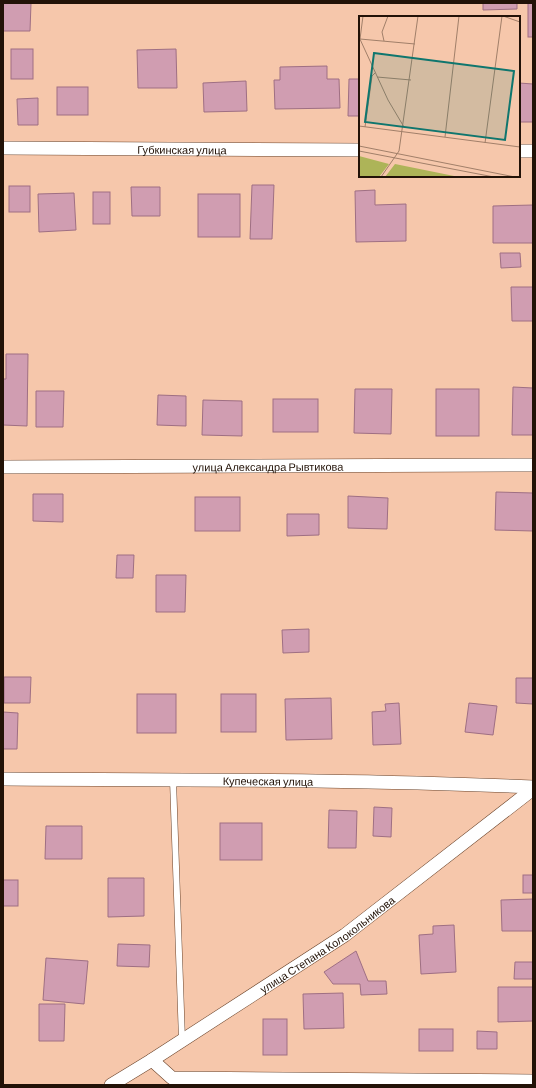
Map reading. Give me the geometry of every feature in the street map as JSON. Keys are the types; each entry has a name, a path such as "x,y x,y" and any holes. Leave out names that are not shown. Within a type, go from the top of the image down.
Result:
{"street":[{"name":"Губкинская улица","path":"3,148 359,150"},
{"path":"520,151 533,151"},
{"name":"улица Александра Рывтикова","path":"3,467 533,465"},
{"name":"Купеческая улица","path":"3,779 434,783 533,788"},
{"name":"улица Степана Колокольникова","path":"111,1085 182,1041 345,935 533,788"},
{"path":"152,1060 172,1078 533,1081"}],"lane":[{"path":"173,780 182,1041"}],"building":[{"path":"3,3 31,3 30,31 3,31"},
{"path":"483,3 517,3 517,9 483,10"},
{"path":"528,3 533,3 533,37 528,37"},
{"path":"11,49 33,49 33,79 11,79"},
{"path":"176,49 177,88 138,88 137,50"},
{"path":"327,66 327,79 339,79 340,108 275,109 274,80 280,80 280,67"},
{"path":"349,79 359,79 359,116 348,116"},
{"path":"246,81 247,111 204,112 203,83"},
{"path":"520,83 533,84 533,122 520,122"},
{"path":"57,87 88,87 88,115 57,115"},
{"path":"38,98 38,125 18,125 17,99"},
{"path":"252,185 274,185 272,239 250,239"},
{"path":"9,186 30,186 30,212 9,212"},
{"path":"131,187 160,187 160,216 132,216"},
{"path":"375,190 375,205 406,204 406,241 356,242 355,191"},
{"path":"93,192 110,192 110,224 93,224"},
{"path":"74,193 76,230 39,232 38,194"},
{"path":"198,194 240,194 240,237 198,237"},
{"path":"533,205 533,243 493,243 493,206"},
{"path":"500,253 520,253 521,267 501,268"},
{"path":"511,287 533,287 533,321 512,321"},
{"path":"6,354 28,354 27,426 3,425 3,379 6,379"},
{"path":"513,387 533,388 533,435 512,435"},
{"path":"355,389 392,389 391,434 354,433"},
{"path":"436,389 479,389 479,436 436,436"},
{"path":"36,391 64,391 63,427 36,427"},
{"path":"158,395 186,396 186,426 157,425"},
{"path":"273,399 318,399 318,432 273,432"},
{"path":"203,400 242,401 242,436 202,435"},
{"path":"496,492 533,493 533,531 495,530"},
{"path":"33,494 63,494 63,522 33,521"},
{"path":"348,496 388,498 387,529 348,528"},
{"path":"195,497 240,497 240,531 195,531"},
{"path":"287,514 319,514 319,535 287,536"},
{"path":"117,555 134,555 133,578 116,578"},
{"path":"156,575 186,575 185,612 156,612"},
{"path":"309,629 309,652 283,653 282,630"},
{"path":"4,677 31,677 30,703 4,703"},
{"path":"516,678 533,678 533,704 516,703"},
{"path":"137,694 176,694 176,733 137,733"},
{"path":"221,694 256,694 256,732 221,732"},
{"path":"331,698 332,739 286,740 285,699"},
{"path":"399,703 401,744 373,745 372,712 386,711 385,704"},
{"path":"469,703 497,706 493,735 465,732"},
{"path":"3,712 18,713 17,749 3,749"},
{"path":"374,807 392,808 391,837 373,836"},
{"path":"329,810 357,811 356,848 328,848"},
{"path":"220,823 262,823 262,860 220,860"},
{"path":"46,826 82,826 82,859 45,859"},
{"path":"523,875 533,875 533,893 523,893"},
{"path":"108,878 144,878 144,916 108,917"},
{"path":"3,880 18,880 18,906 3,906"},
{"path":"533,899 533,931 502,931 501,900"},
{"path":"454,925 456,972 421,974 419,935 433,934 433,926"},
{"path":"118,944 150,945 149,967 117,966"},
{"path":"356,951 368,981 386,981 387,994 361,995 360,984 333,984 324,972"},
{"path":"46,958 88,961 84,1004 43,1000"},
{"path":"515,962 533,962 533,979 514,979"},
{"path":"498,987 533,987 533,1021 498,1022"},
{"path":"343,993 344,1028 304,1029 303,994"},
{"path":"39,1004 65,1004 64,1041 39,1041"},
{"path":"263,1019 287,1019 287,1055 263,1055"},
{"path":"419,1029 453,1029 453,1051 419,1051"},
{"path":"477,1031 497,1032 497,1049 477,1049"}]}
